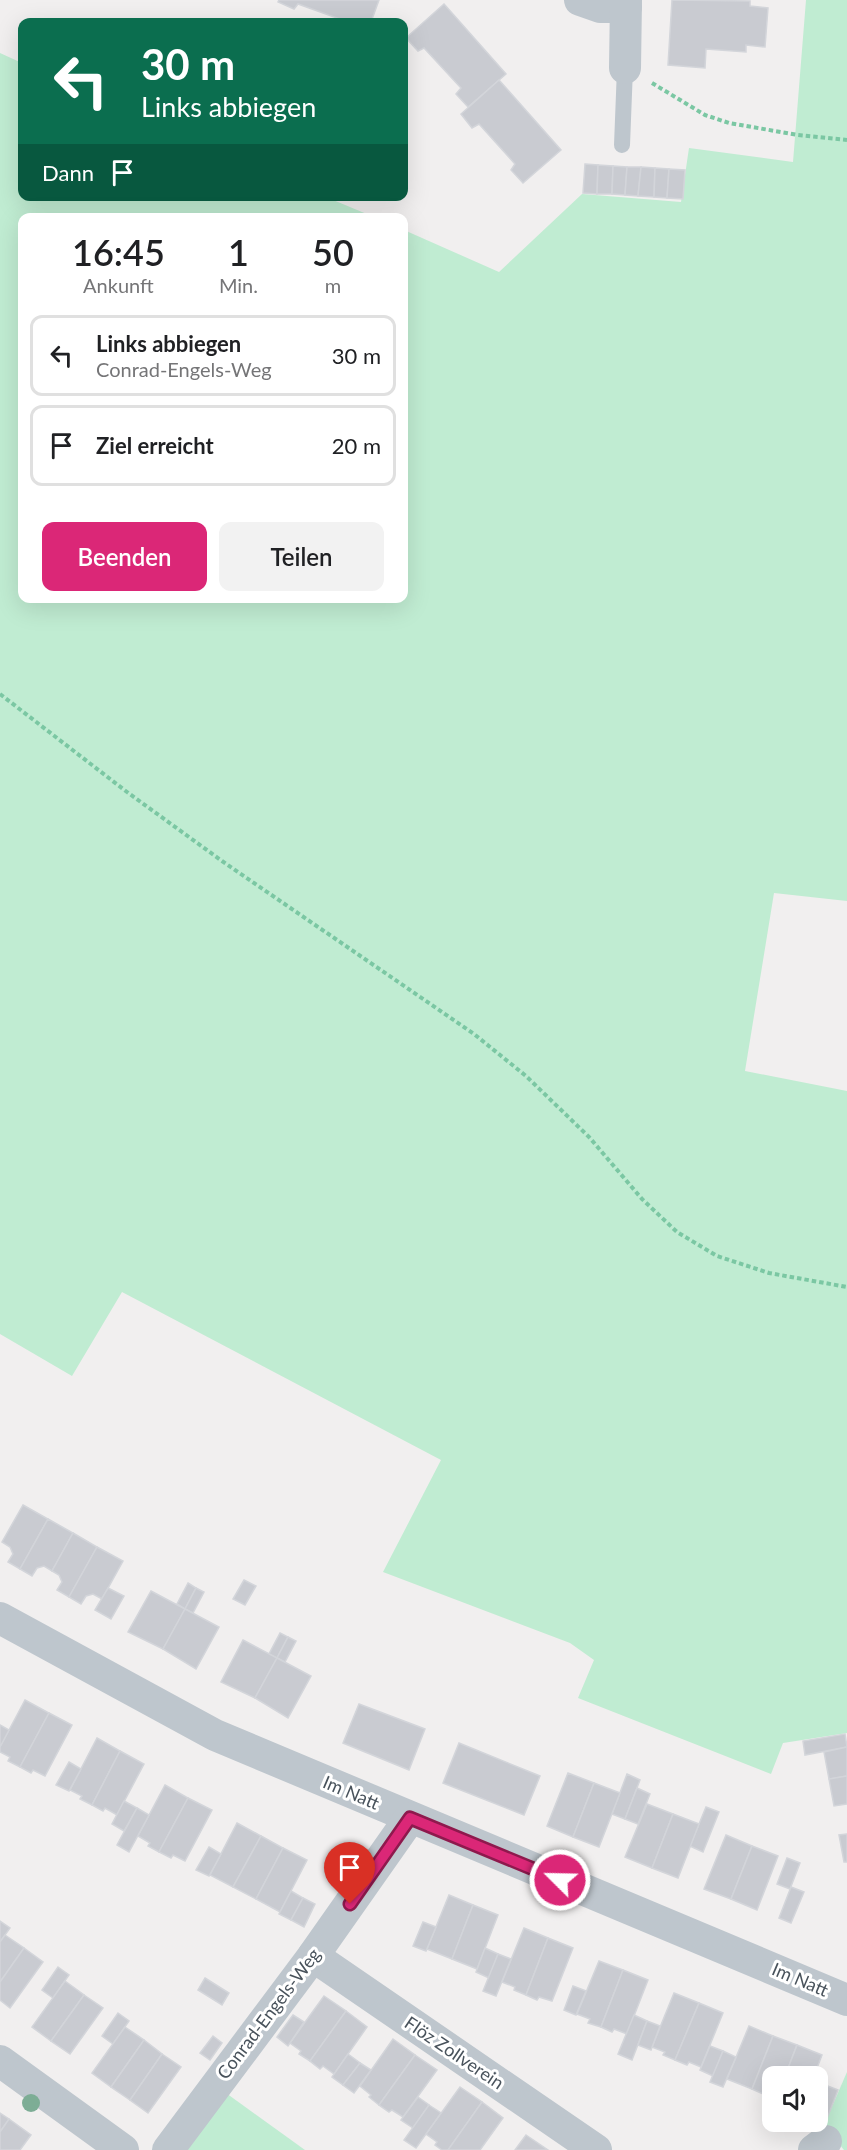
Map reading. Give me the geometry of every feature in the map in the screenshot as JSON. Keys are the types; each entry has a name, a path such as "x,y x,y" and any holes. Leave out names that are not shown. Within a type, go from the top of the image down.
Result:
{"street":[{"path":"580,0 600,7 626,3 625,68"},
{"name":"Im Natt","path":"0,1618 214,1735 847,2000"},
{"name":"Conrad-Engels-Weg","path":"168,2150 313,1956 410,1818"},
{"name":"Flöz Zollverein","path":"313,1956 596,2150"},
{"path":"0,2061 123,2150"}],"lane":[{"path":"622,145 625,68"}],"path":[{"path":"659,87 705,115 729,123 798,135 847,140"},
{"path":"0,694 127,792 222,861 474,1034 526,1076 582,1130 642,1199 677,1232 717,1256 769,1273 847,1287"}],"green space":[{"path":"806,0 847,0 847,901 774,893 745,1071 847,1091 847,1733 783,1743 771,1774 578,1698 594,1660 570,1643 383,1572 441,1460 122,1292 72,1376 0,1334 0,53 18,61 18,201 336,201 364,213 18,213 18,603 408,603 408,232 499,272 582,194 681,202 689,148 793,162"},
{"path":"847,2072 847,2150 844,2150 828,2130 828,2116"},
{"path":"226,2093 305,2150 182,2150"}],"building":[{"path":"279,0 379,0 372,18 337,18 298,4 294,9 278,2"},
{"path":"672,0 750,1 750,6 768,8 765,47 746,45 746,52 706,49 705,68 668,65"},
{"path":"444,4 506,74 468,107 456,94 461,88 424,48 418,51 408,40 408,36"},
{"path":"499,80 561,150 523,183 511,170 515,164 479,124 472,128 461,114"},
{"path":"585,164 598,165 597,194 583,193"},
{"path":"598,165 613,166 612,194 597,194"},
{"path":"613,166 627,167 625,195 612,194"},
{"path":"627,167 641,167 638,196 625,195"},
{"path":"641,167 655,168 654,197 638,196"},
{"path":"655,168 669,169 667,198 654,197"},
{"path":"669,169 685,170 683,199 667,198"},
{"path":"23,1505 48,1519 20,1569 8,1562 13,1554 10,1547 2,1542"},
{"path":"48,1519 73,1533 52,1571 44,1566 37,1568 32,1576 20,1569"},
{"path":"73,1533 97,1547 69,1597 57,1590 62,1582 59,1575 52,1571"},
{"path":"97,1547 123,1561 102,1599 93,1594 86,1596 81,1604 69,1597"},
{"path":"244,1580 256,1586 245,1605 233,1599"},
{"path":"188,1583 196,1588 185,1609 177,1604"},
{"path":"108,1588 124,1596 111,1619 95,1610"},
{"path":"196,1588 204,1592 193,1613 185,1609"},
{"path":"151,1591 185,1609 163,1649 128,1632"},
{"path":"185,1609 219,1627 196,1669 163,1649"},
{"path":"280,1633 288,1637 277,1658 269,1654"},
{"path":"288,1637 296,1641 285,1662 277,1658"},
{"path":"243,1640 277,1658 255,1698 221,1682"},
{"path":"277,1658 311,1676 288,1718 255,1698"},
{"path":"25,1700 49,1713 20,1767 8,1761 10,1757 0,1752 0,1747"},
{"path":"359,1704 425,1729 409,1770 343,1743"},
{"path":"49,1713 72,1725 45,1776 33,1770 31,1773 20,1767"},
{"path":"0,1725 9,1730 0,1747"},
{"path":"845,1734 847,1747 805,1755 803,1741"},
{"path":"97,1738 120,1751 92,1805 80,1799 82,1796 70,1790"},
{"path":"459,1743 540,1776 524,1815 443,1783"},
{"path":"847,1747 847,1776 829,1779 824,1752"},
{"path":"120,1751 144,1764 117,1815 105,1808 103,1811 92,1805"},
{"path":"69,1762 81,1769 69,1791 56,1785"},
{"path":"568,1773 594,1783 573,1837 547,1826"},
{"path":"627,1774 640,1780 625,1819 612,1814"},
{"path":"847,1776 847,1804 834,1806 829,1779"},
{"path":"594,1783 620,1793 599,1847 573,1837"},
{"path":"165,1785 188,1798 159,1852 148,1846 150,1843 138,1836"},
{"path":"637,1788 650,1794 638,1824 625,1819"},
{"path":"188,1798 212,1810 185,1861 159,1852"},
{"path":"124,1801 137,1808 124,1831 112,1824"},
{"path":"647,1804 673,1814 652,1868 625,1857"},
{"path":"706,1807 719,1812 703,1852 690,1846"},
{"path":"137,1808 149,1815 129,1852 117,1845"},
{"path":"673,1814 699,1824 678,1878 652,1868"},
{"path":"237,1823 261,1836 233,1887 210,1875"},
{"path":"847,1834 847,1862 844,1862 839,1835"},
{"path":"726,1835 752,1846 731,1899 704,1889"},
{"path":"261,1836 283,1848 256,1899 233,1887"},
{"path":"752,1846 778,1856 757,1910 731,1899"},
{"path":"209,1847 221,1854 209,1876 196,1870"},
{"path":"283,1848 307,1860 280,1912 256,1899"},
{"path":"787,1858 800,1863 790,1889 777,1884"},
{"path":"791,1887 804,1892 791,1923 779,1918"},
{"path":"291,1891 303,1898 291,1920 279,1914"},
{"path":"449,1895 473,1905 452,1959 427,1949"},
{"path":"303,1898 315,1904 304,1927 291,1920"},
{"path":"473,1905 498,1915 477,1969 452,1959"},
{"path":"0,1921 10,1928 0,1942"},
{"path":"423,1922 436,1927 426,1951 413,1946"},
{"path":"524,1928 548,1938 526,1995 502,1982"},
{"path":"5,1935 24,1948 0,1982 0,1942"},
{"path":"548,1938 573,1948 552,2001 539,1997 537,2000 526,1995"},
{"path":"24,1948 43,1962 10,2008 0,2000 0,1982"},
{"path":"485,1948 498,1954 489,1978 476,1972"},
{"path":"498,1954 511,1959 496,1996 483,1991"},
{"path":"599,1961 623,1970 601,2027 588,2023 590,2019 577,2014"},
{"path":"58,1967 69,1975 53,1998 42,1990"},
{"path":"623,1970 648,1980 627,2034 614,2029 612,2032 601,2027"},
{"path":"205,1978 229,1993 222,2005 198,1990"},
{"path":"65,1981 84,1995 51,2041 32,2027"},
{"path":"573,1986 586,1991 576,2015 564,2010"},
{"path":"674,1993 699,2003 675,2060 663,2055 665,2052 652,2047"},
{"path":"84,1995 103,2008 70,2054 51,2041"},
{"path":"324,1996 346,2011 310,2061 299,2054 301,2051 290,2043"},
{"path":"699,2003 723,2013 701,2067 675,2060"},
{"path":"346,2011 367,2027 334,2074 323,2066 320,2069 310,2061"},
{"path":"118,2013 129,2021 113,2044 102,2036"},
{"path":"293,2015 304,2022 288,2046 277,2037"},
{"path":"634,2015 647,2021 632,2060 618,2054"},
{"path":"647,2021 660,2026 651,2050 638,2045"},
{"path":"749,2026 773,2036 752,2089 727,2079"},
{"path":"125,2027 144,2040 111,2087 92,2073"},
{"path":"213,2036 222,2043 210,2060 200,2053"},
{"path":"773,2036 797,2045 789,2066 762,2066 762,2094 752,2089"},
{"path":"393,2039 415,2055 379,2105 360,2086"},
{"path":"144,2040 162,2054 130,2100 111,2087"},
{"path":"797,2045 822,2055 818,2066 789,2066"},
{"path":"710,2046 723,2051 713,2076 700,2070"},
{"path":"723,2051 736,2057 723,2087 710,2082"},
{"path":"162,2054 181,2067 148,2113 130,2100"},
{"path":"348,2054 360,2063 343,2085 332,2077"},
{"path":"415,2055 437,2070 403,2117 379,2105"},
{"path":"360,2063 371,2070 354,2093 343,2085"},
{"path":"828,2086 838,2090 828,2116"},
{"path":"460,2087 482,2102 448,2150 442,2150 435,2145 437,2142 426,2134"},
{"path":"418,2097 429,2105 413,2128 401,2120"},
{"path":"482,2102 503,2118 480,2150 448,2150"},
{"path":"429,2105 441,2113 416,2148 404,2140"},
{"path":"0,2113 9,2119 0,2132"},
{"path":"9,2119 31,2135 20,2150 0,2150 0,2132"},
{"path":"526,2135 548,2150 515,2150"}],"route":[{"path":"350,1904 410,1818 560,1880"}]}
